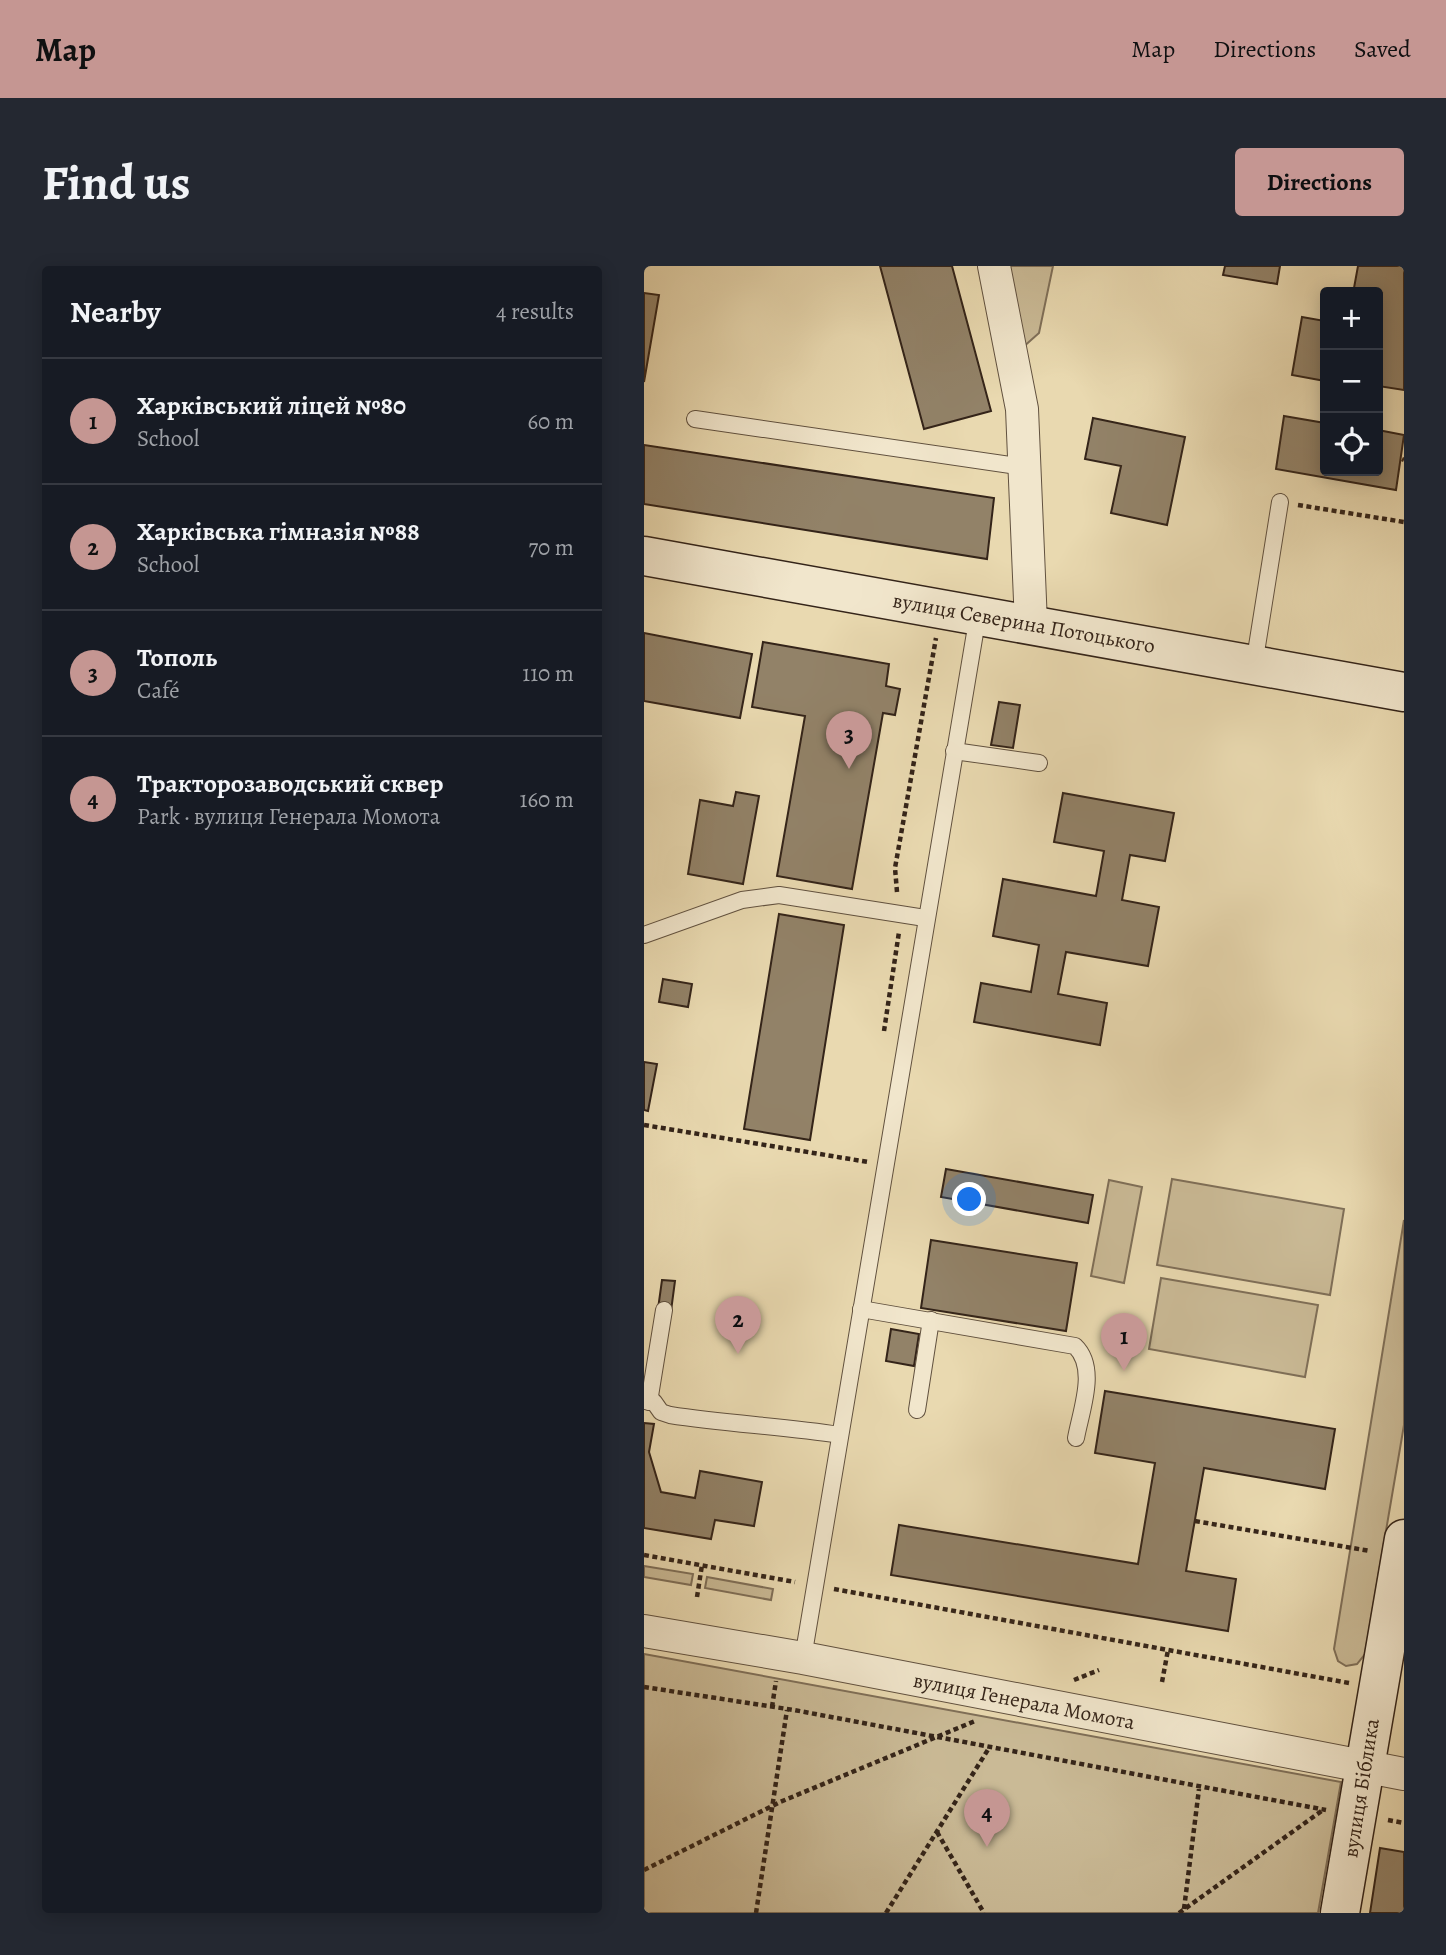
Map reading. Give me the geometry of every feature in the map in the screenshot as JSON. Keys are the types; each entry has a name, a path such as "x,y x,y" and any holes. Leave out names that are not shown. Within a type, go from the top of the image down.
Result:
{"street":[{"path":"994,266 1022,409 1031,624"},
{"name":"вулиця Северина Потоцького","path":"644,556 1404,692"},
{"name":"вулиця Біблика","path":"1340,1913 1397,1553"},
{"name":"вулиця Генерала Момота","path":"644,1631 790,1662 1024,1701 1364,1769 1404,1774"}],"lane":[{"path":"695,419 1024,467"},
{"path":"1254,664 1280,502"},
{"path":"790,1662 840,1435 978,615"},
{"path":"954,751 1040,763"},
{"path":"644,935 742,900 779,895 925,918"},
{"path":"861,1309 1075,1346 1086,1362 1087,1370 1076,1438"},
{"path":"664,1310 647,1401 661,1412 741,1426 775,1424 840,1435"},
{"path":"917,1410 931,1320"}],"path":[{"path":"1280,502 1404,522"},
{"path":"898,902 895,868 936,634"},
{"path":"884,1033 900,927"},
{"path":"644,1125 885,1165"},
{"path":"863,1166 865,1153"},
{"path":"1195,1521 1397,1553"},
{"path":"644,1555 806,1584"},
{"path":"697,1597 702,1565"},
{"path":"790,1592 792,1580"},
{"path":"832,1589 1360,1685"},
{"path":"1162,1682 1168,1650"},
{"path":"772,1707 790,1662"},
{"path":"644,1870 780,1802 1099,1670"},
{"path":"644,1687 787,1709 1199,1789 1331,1811"},
{"path":"756,1913 787,1709"},
{"path":"886,1913 989,1748"},
{"path":"1182,1912 1199,1789"},
{"path":"1182,1912 1323,1810"},
{"path":"937,1832 984,1913"}],"shaded area":[{"path":"994,266 1053,266 1039,333 1012,357"},
{"path":"1172,1179 1344,1209 1330,1295 1157,1265"},
{"path":"1109,1180 1142,1187 1124,1283 1091,1276"},
{"path":"1404,1220 1404,1425 1365,1654 1357,1664 1346,1666 1338,1661 1334,1649"},
{"path":"1161,1278 1318,1305 1305,1377 1149,1349"},
{"path":"644,1566 693,1574 691,1585 644,1577"},
{"path":"707,1577 773,1589 771,1600 705,1588"},
{"path":"644,1654 1341,1782 1318,1913 644,1913"}],"building":[{"path":"880,266 952,266 991,411 924,429"},
{"path":"1225,266 1280,266 1277,284 1223,275"},
{"path":"1358,266 1404,266 1404,390 1383,387 1383,287 1354,287"},
{"path":"644,293 659,295 644,382"},
{"path":"1302,317 1320,320 1320,380 1292,375"},
{"path":"1284,416 1320,422 1320,476 1383,476 1383,431 1404,435 1396,490 1276,469"},
{"path":"1093,418 1185,437 1167,525 1111,513 1121,466 1085,459"},
{"path":"644,445 994,498 987,559 644,504"},
{"path":"644,633 752,654 740,718 644,701"},
{"path":"763,642 889,664 886,686 900,689 895,715 883,713 852,889 777,876 805,716 752,707"},
{"path":"999,702 1020,705 1013,748 991,745"},
{"path":"736,792 759,796 743,884 688,874 700,800 733,806"},
{"path":"1063,793 1174,813 1165,861 1130,855 1122,900 1159,907 1148,966 1066,952 1058,994 1107,1003 1100,1045 974,1022 981,983 1031,992 1039,945 993,936 1003,879 1096,896 1104,851 1054,842"},
{"path":"779,914 844,925 810,1140 744,1129"},
{"path":"663,979 692,984 688,1007 659,1002"},
{"path":"644,1062 657,1064 648,1111 644,1110"},
{"path":"946,1169 1093,1195 1088,1223 941,1197"},
{"path":"931,1240 1077,1263 1066,1331 921,1308"},
{"path":"662,1280 675,1281 671,1311 658,1309"},
{"path":"891,1329 919,1334 914,1366 886,1361"},
{"path":"1105,1391 1335,1429 1325,1489 1204,1468 1186,1571 1236,1579 1228,1631 891,1575 899,1525 1138,1564 1155,1463 1095,1453"},
{"path":"644,1423 654,1424 649,1452 661,1492 695,1498 700,1471 762,1482 754,1526 715,1520 711,1539 644,1528"},
{"path":"1380,1848 1404,1852 1404,1913 1370,1913"}],"place":[{"name":"Тополь","path":"849,769"},
{"name":"Харківська гімназія №88","path":"738,1354"},
{"name":"Харківський ліцей №80","path":"1124,1371"},
{"name":"Тракторозаводський сквер","path":"987,1847"}]}
